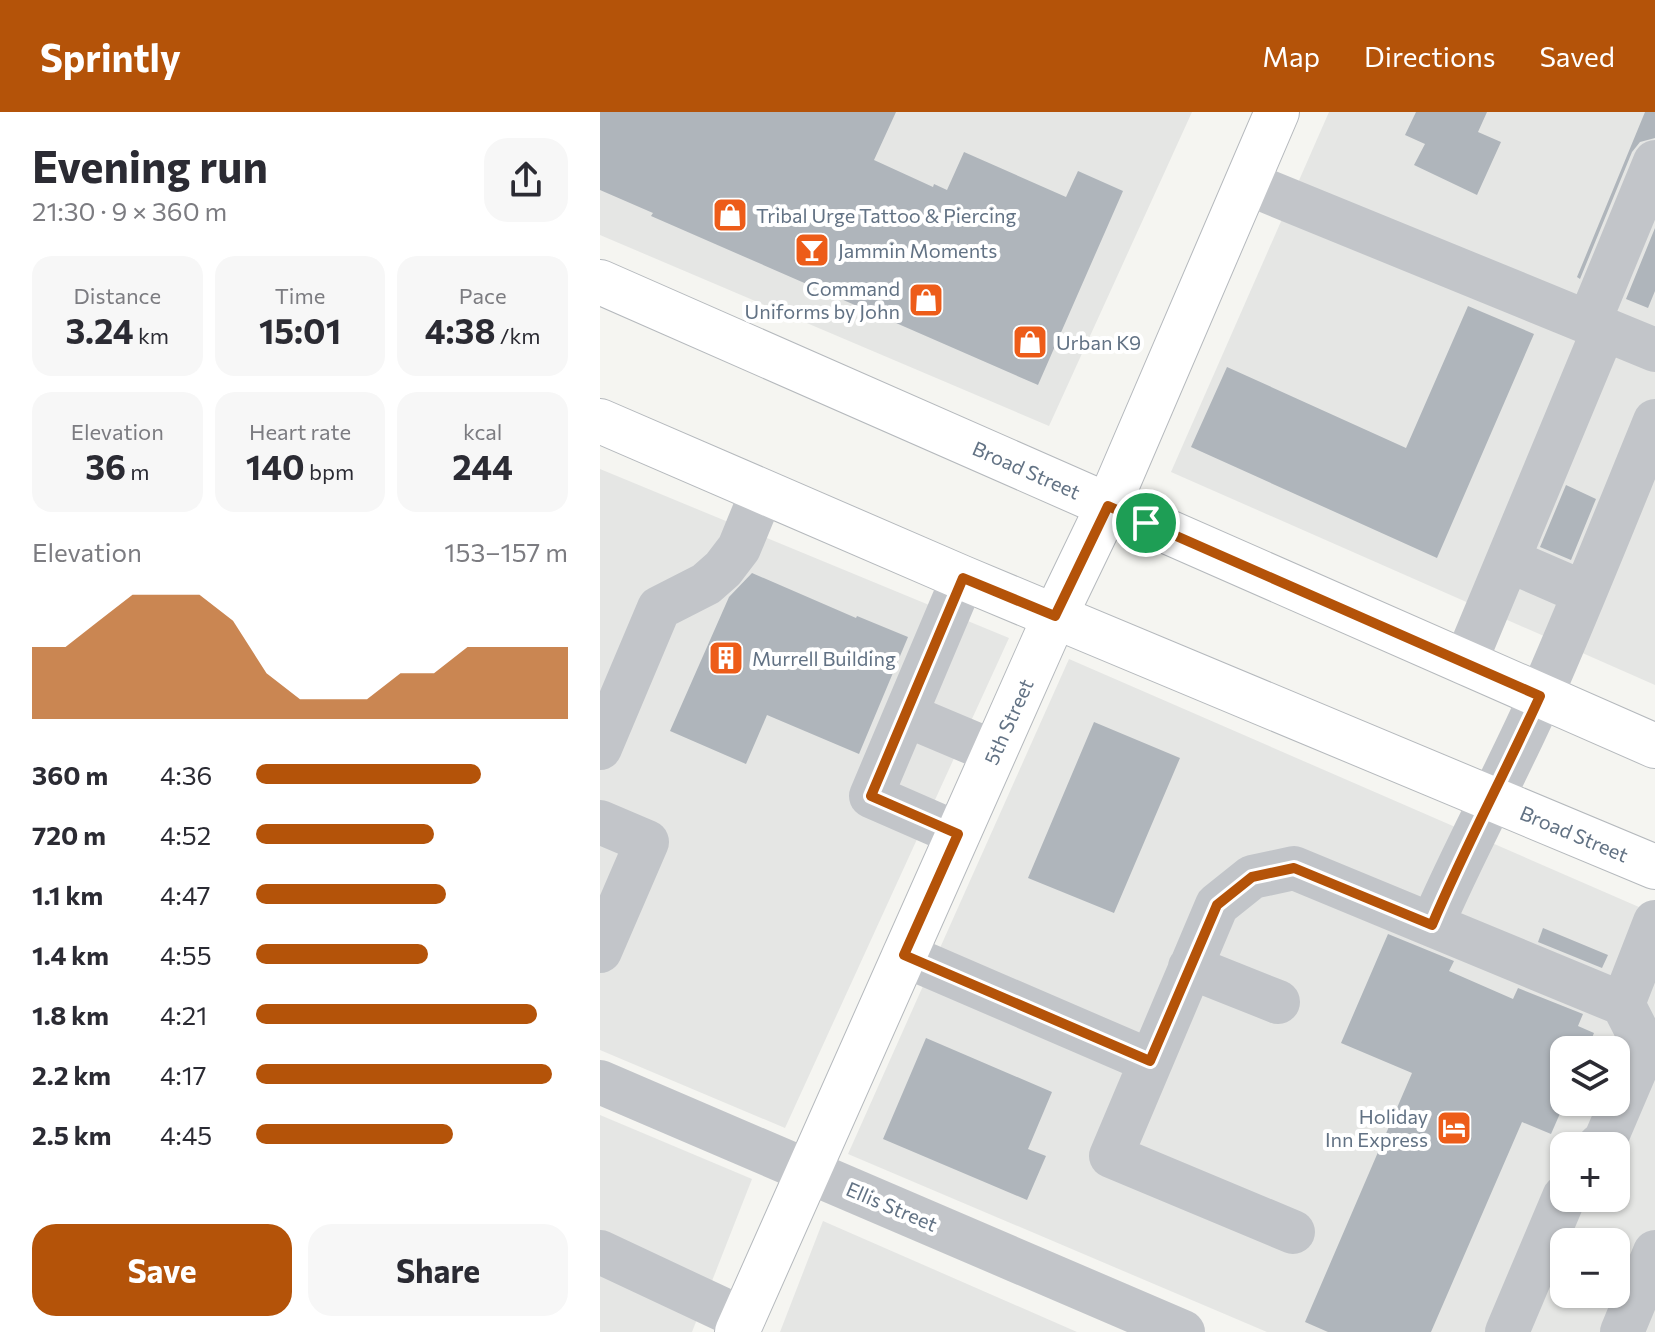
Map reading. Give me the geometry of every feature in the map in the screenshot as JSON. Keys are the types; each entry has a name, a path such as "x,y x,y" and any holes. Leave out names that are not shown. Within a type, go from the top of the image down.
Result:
{"main road":[{"name":"5th Street","path":"740,1325 1055,616 1108,506 1277,112"},
{"name":"Broad Street","path":"600,282 1655,746"},
{"name":"Broad Street","path":"600,421 963,578 1655,867"}],"street":[{"path":"1465,663 1508,560 1655,162"},
{"path":"1247,183 1655,350"},
{"path":"1540,696 1655,421"},
{"path":"600,748 659,608 706,584 723,569 739,548 762,492"},
{"path":"1508,560 1584,593"},
{"path":"958,834 871,796 963,578"},
{"name":"Broad Street","path":"1493,801 1540,696"},
{"path":"906,715 994,752"},
{"path":"1432,925 1457,866 1493,801"},
{"path":"600,822 647,842 600,951"},
{"path":"1293,1232 1111,1156 1217,905 1252,877 1294,868 1623,1004 1645,1047 1609,1132"},
{"path":"1623,1004 1655,922"},
{"path":"904,955 1150,1061"},
{"path":"1190,967 1278,1002"},
{"name":"Ellis Street","path":"600,1082 1183,1332"},
{"path":"1507,1332 1558,1212"},
{"path":"600,1252 740,1325"},
{"path":"1622,1332 1655,1252"}],"shaded area":[{"path":"600,112 1192,112 1049,426 600,235"},
{"path":"1329,112 1655,112 1655,685 1171,472"},
{"path":"600,469 1009,638 785,1128 600,1050"},
{"path":"1069,659 1655,914 1655,1332 1267,1332 848,1154"},
{"path":"600,1115 752,1179 692,1332 600,1332"},
{"path":"823,1221 1077,1332 780,1332"}],"building":[{"path":"600,112 896,112 874,160 933,187 934,184 947,190 964,152 1066,197 1078,171 1123,191 1038,385 651,216 653,213 600,190"},
{"path":"1416,112 1487,112 1478,132 1501,142 1477,195 1414,165 1425,144 1405,135"},
{"path":"1645,112 1655,112 1655,138 1640,142 1632,152 1580,279 1577,277"},
{"path":"1655,228 1655,291 1648,308 1626,299"},
{"path":"1468,306 1534,334 1437,558 1191,447 1227,367 1406,448"},
{"path":"1566,485 1596,499 1571,560 1540,547"},
{"path":"752,573 908,637 859,754 767,715 746,764 670,731 729,597"},
{"path":"1094,722 1180,758 1114,913 1028,878"},
{"path":"1543,928 1608,955 1602,968 1538,942"},
{"name":"Holiday Inn Express","path":"1388,934 1454,961 1449,971 1513,999 1518,988 1583,1014 1578,1026 1594,1033 1593,1036 1550,1036 1550,1116 1559,1116 1550,1134 1522,1122 1431,1332 1328,1332 1305,1322 1412,1073 1341,1043"},
{"path":"926,1038 1052,1092 1028,1149 1046,1156 1027,1200 883,1139"}],"place":[{"name":"Tribal Urge Tattoo & Piercing","path":"730,215"},
{"name":"Jammin Moments","path":"812,250"},
{"name":"Command Uniforms by John","path":"926,300"},
{"name":"Urban K9","path":"1030,342"},
{"name":"Murrell Building","path":"726,658"},
{"name":"Holiday Inn Express","path":"1454,1128"}],"route":[{"path":"1108,506 1146,523 1540,696 1493,801 1457,866 1432,925 1294,868 1252,877 1217,905 1150,1061 904,955 958,834 871,796 963,578 1055,616 1108,506"}]}
